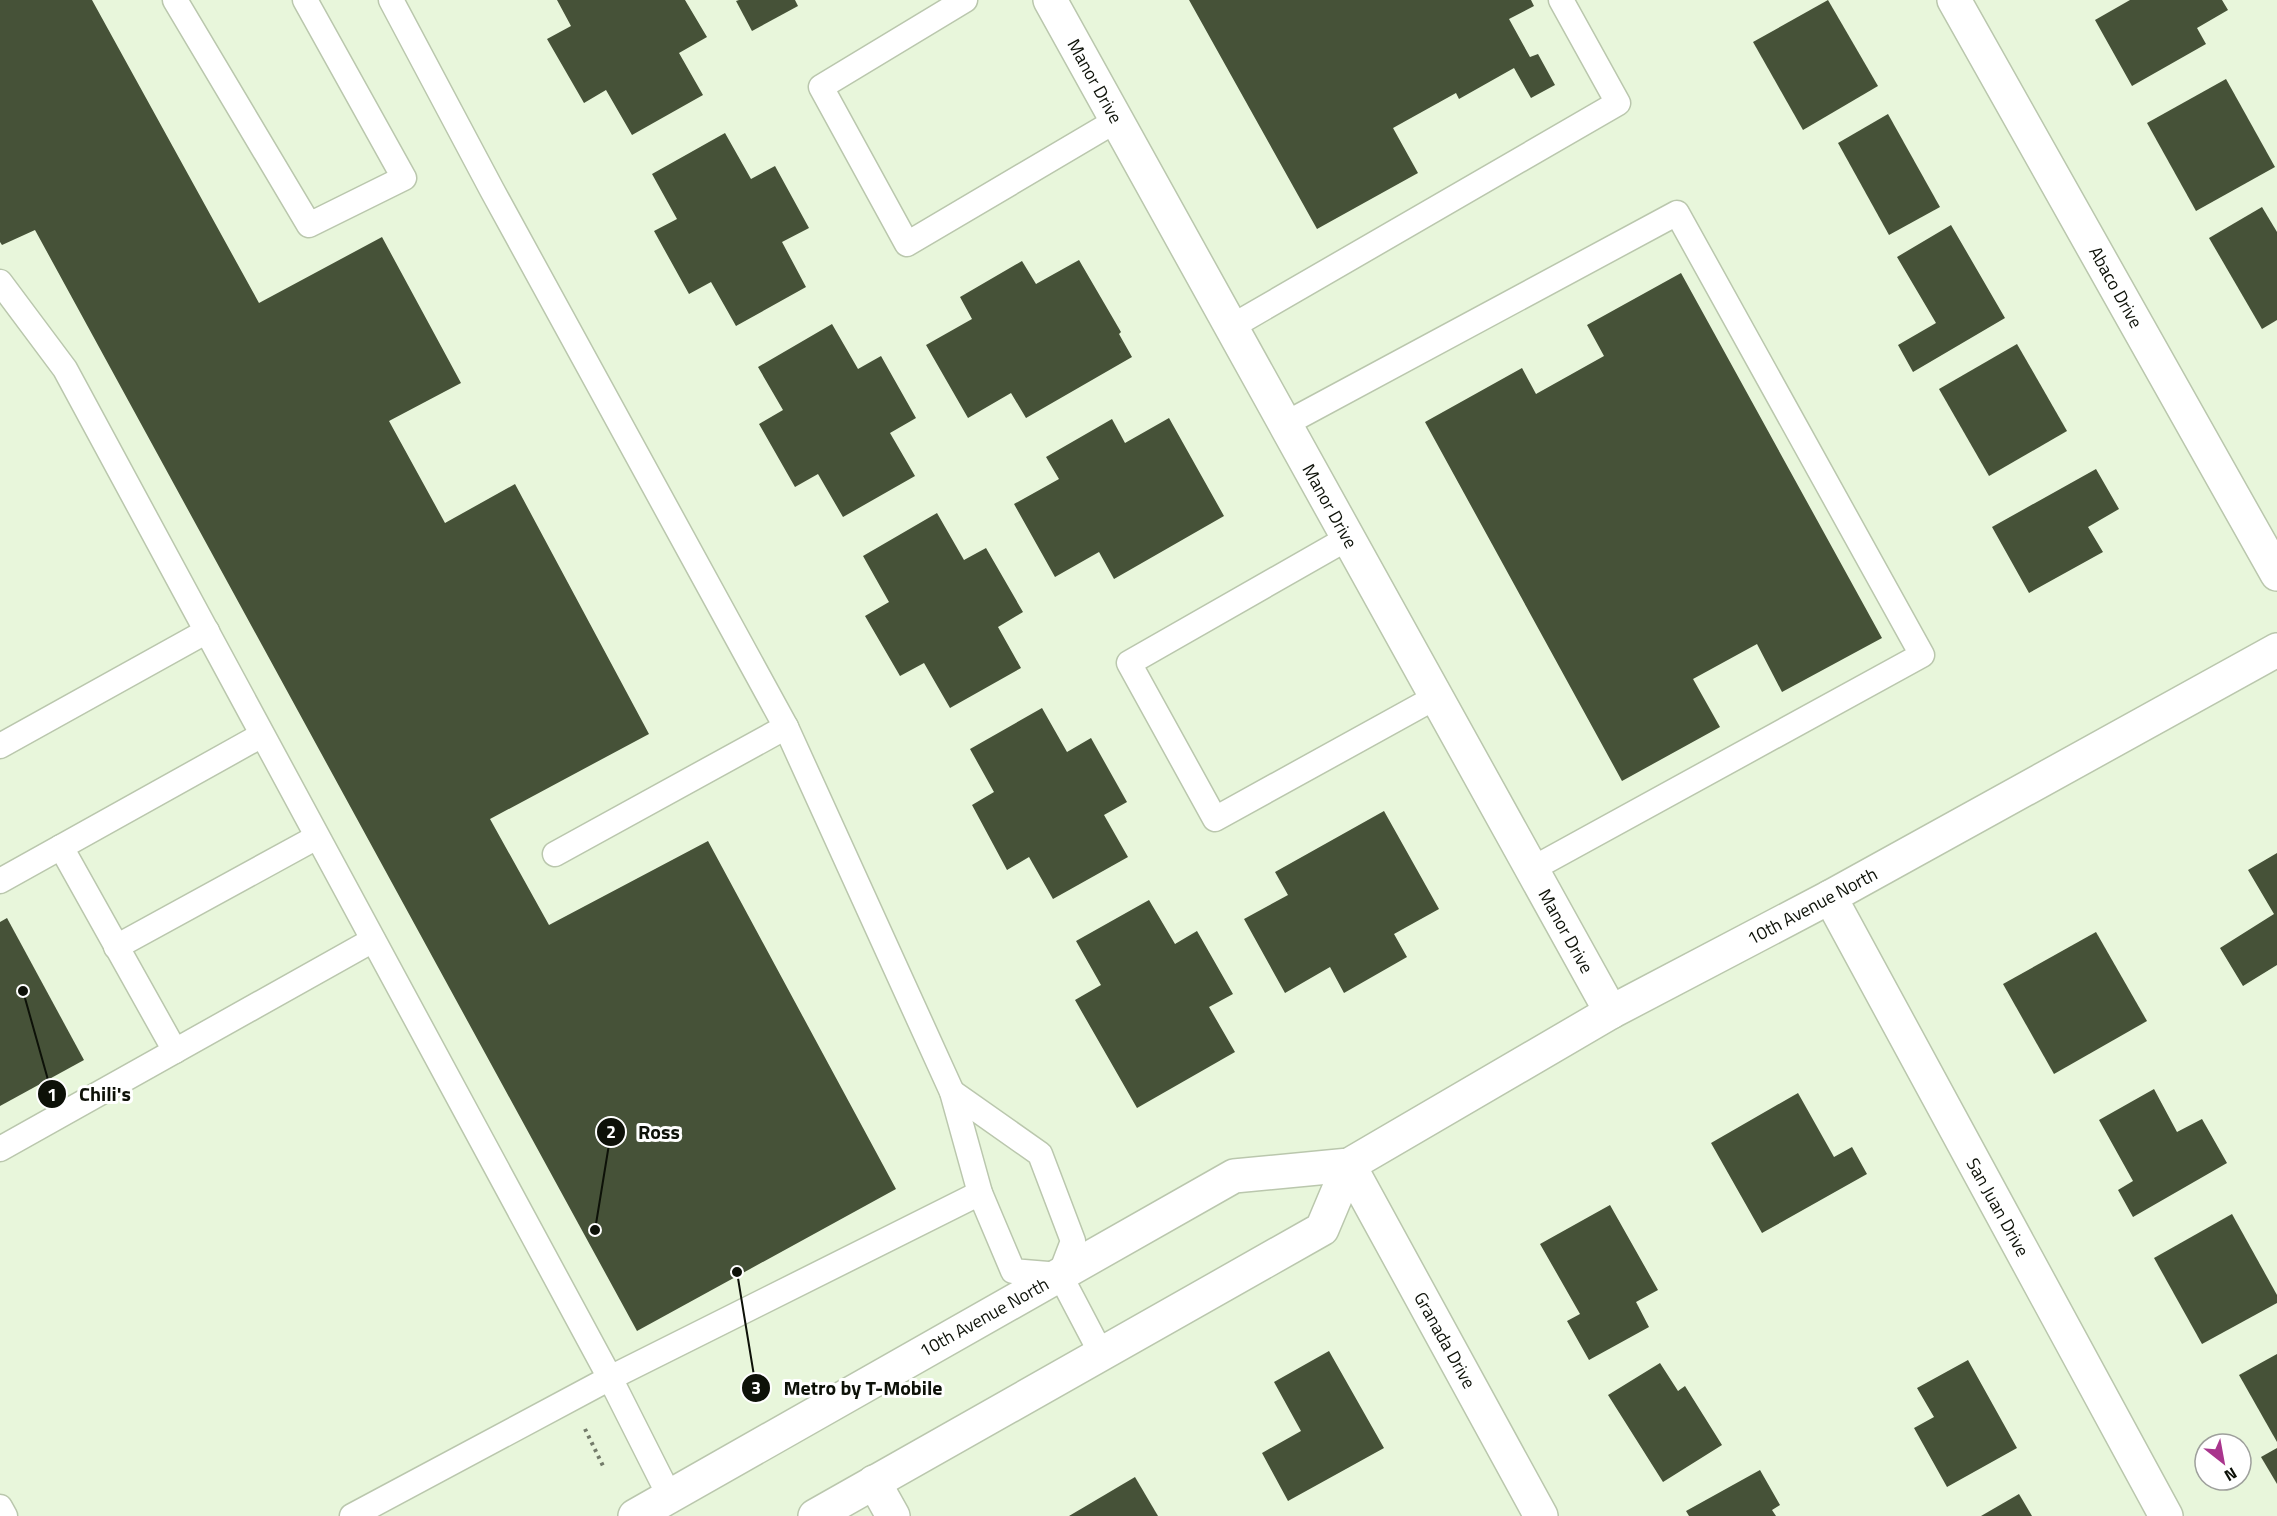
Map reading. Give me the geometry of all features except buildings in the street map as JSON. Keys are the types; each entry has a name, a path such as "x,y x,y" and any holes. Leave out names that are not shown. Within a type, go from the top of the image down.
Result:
{"street":[{"name":"Manor Drive","path":"1050,0 1611,1012"},
{"name":"Abaco Drive","path":"1954,0 2277,574"},
{"name":"10th Avenue North","path":"635,1516 1234,1176 1349,1165 1611,1012 1830,897 2277,650"},
{"name":"San Juan Drive","path":"1830,897 2166,1516"},
{"path":"815,1516 1322,1229 1349,1165"},
{"name":"Granada Drive","path":"1349,1165 1541,1516"},
{"path":"874,1482 893,1516"}],"lane":[{"path":"175,0 309,225 404,178 305,0"},
{"path":"391,0 498,201 786,727 952,1092 980,1193 1013,1272 1060,1275"},
{"path":"965,0 821,87 907,244 1117,120"},
{"path":"1231,327 1618,103 1561,0"},
{"path":"1285,424 1677,213 1922,655 1532,869"},
{"path":"0,282 65,369 610,1378 670,1497"},
{"path":"1348,538 1129,663 1215,819 1436,697"},
{"path":"0,746 207,631"},
{"path":"555,854 786,727"},
{"path":"0,881 262,735"},
{"path":"116,947 317,837"},
{"path":"60,847 175,1051"},
{"path":"0,1149 373,940"},
{"path":"952,1092 1040,1154 1073,1241 1060,1275 1102,1354"},
{"path":"352,1516 610,1378 980,1193"},
{"path":"0,1507 5,1516"}],"path":[{"path":"583,1425 603,1466"}],"place":[{"name":"Chili's","path":"23,991"},
{"name":"Ross","path":"595,1230"},
{"name":"Metro by T-Mobile","path":"737,1272"}]}
